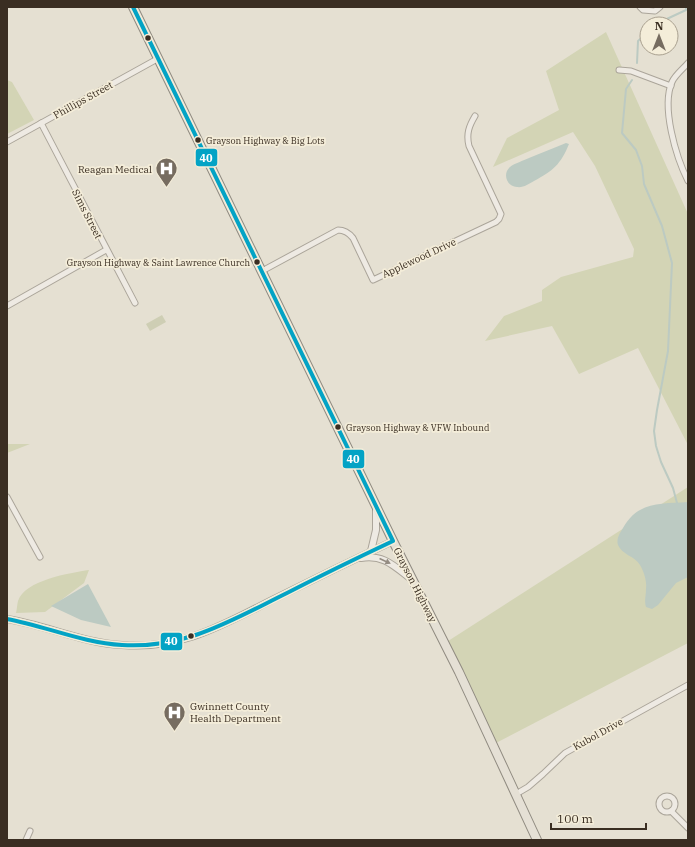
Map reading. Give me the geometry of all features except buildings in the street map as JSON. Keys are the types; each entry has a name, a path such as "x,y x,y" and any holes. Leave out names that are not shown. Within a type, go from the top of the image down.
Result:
{"main road":[{"name":"Grayson Highway","path":"133,7 393,541 459,672 537,840"}],"street":[{"path":"640,7 643,10 654,11 660,7"},
{"name":"Phillips Street","path":"7,142 159,58"},
{"path":"688,63 673,80 668,96 669,124 683,170 688,181"},
{"path":"619,70 631,71 670,86"},
{"name":"Applewood Drive","path":"262,271 338,230 342,230 353,238 373,280 496,222 501,214 469,146 467,138 469,126 475,116"},
{"name":"Sims Street","path":"41,123 135,303"},
{"path":"7,306 106,250"},
{"path":"7,497 40,557"},
{"path":"371,551 376,530 376,506"},
{"path":"7,619 40,625 88,640 113,644 150,645 173,642 213,629 393,541"},
{"path":"354,560 372,556 394,565 412,579"},
{"name":"Kubol Drive","path":"516,794 528,787 565,753 688,685"},
{"path":"671,811 688,828"},
{"path":"26,840 30,831"}],"green space":[{"path":"606,32 688,214 688,445 638,348 579,374 552,326 485,341 504,316 542,301 542,290 561,277 633,257 634,249 595,166 573,132 493,167 507,138 559,110 546,71"},
{"path":"7,80 12,82 34,120 7,134"},
{"path":"162,315 166,322 150,331 146,324"},
{"path":"7,444 30,444 7,453"},
{"path":"688,487 688,643 492,745 445,643"},
{"path":"89,570 84,583 45,612 16,613 18,601 22,594 29,588 49,579"}],"shaded area":[{"path":"566,143 569,144 563,157 556,166 546,174 521,187 508,183 506,173 510,167"},
{"path":"688,502 688,577 676,583 658,605 652,609 646,607 646,583 644,574 638,562 622,551 618,545 619,536 629,519 643,508 660,504"},
{"path":"88,584 111,627 81,620 51,606"}],"waterway":[{"path":"673,16 686,10 686,7"},
{"path":"637,63 639,40"},
{"path":"632,80 626,89 622,133 636,150 642,166 644,184 662,226 672,263 668,351 654,431 656,446 661,462 673,488 677,503"}],"transit line":[{"name":"40","path":"7,619 78,638 107,644 145,645 167,642 208,631 393,541 133,7"}],"place":[{"name":"Grayson Highway & Big Lots","path":"198,140"},
{"name":"Reagan Medical","path":"167,188"},
{"name":"Grayson Highway & Saint Lawrence Church","path":"257,262"},
{"name":"Grayson Highway & VFW Inbound","path":"338,427"},
{"name":"Gwinnett County Health Department","path":"174,732"}]}
